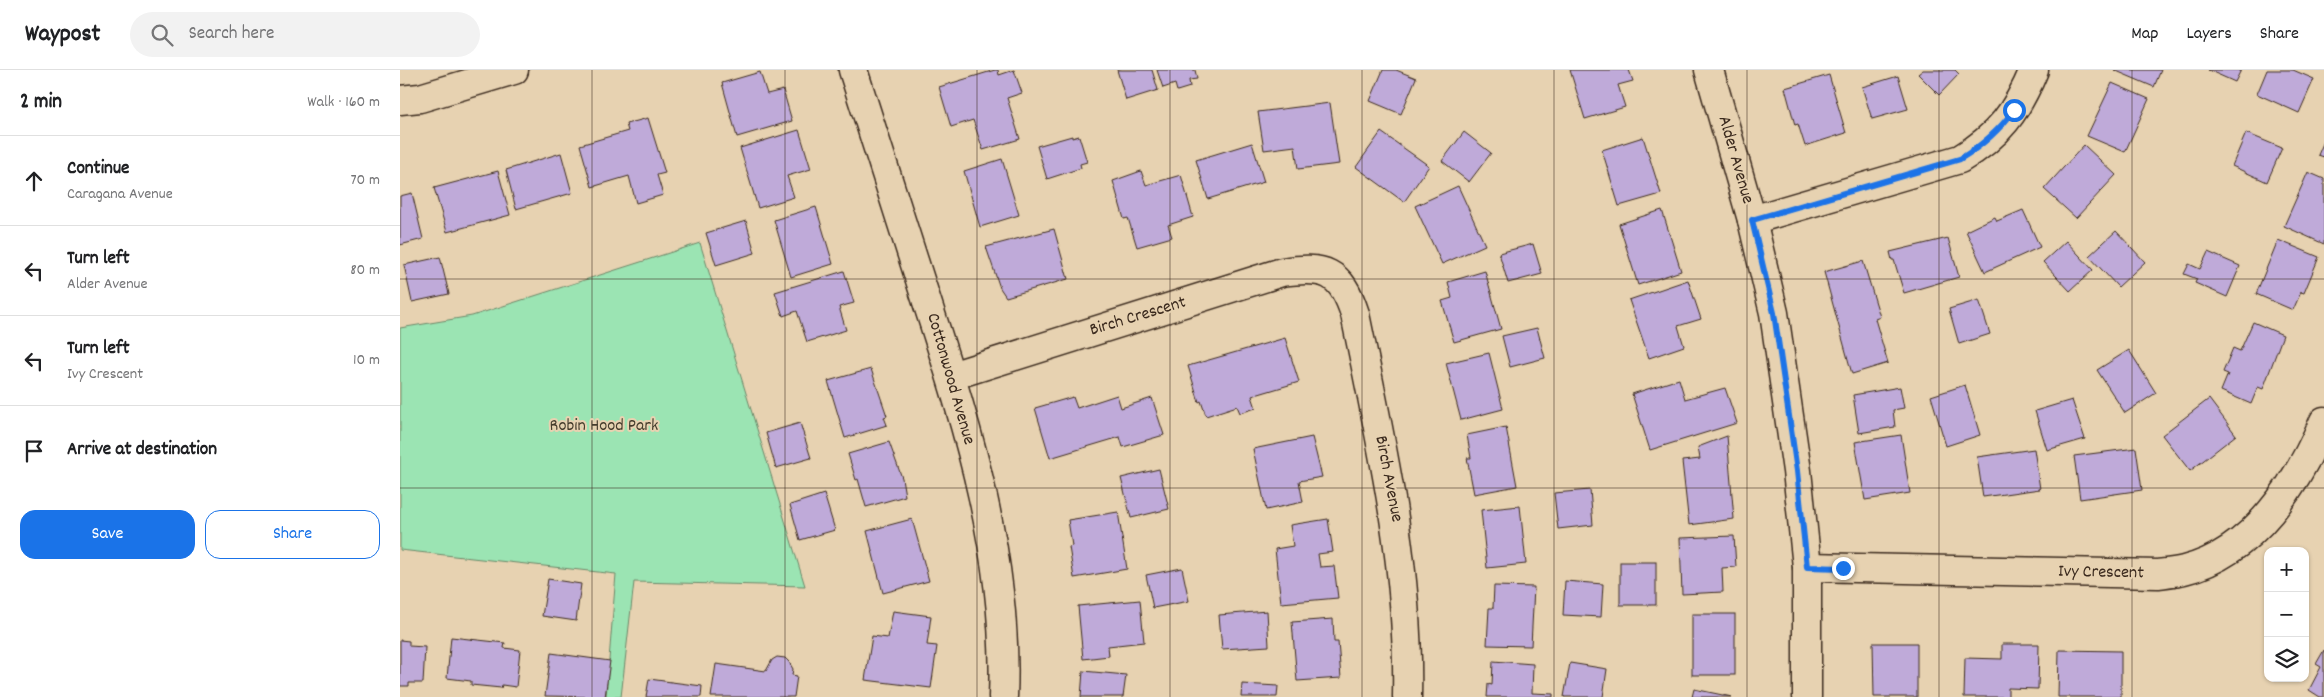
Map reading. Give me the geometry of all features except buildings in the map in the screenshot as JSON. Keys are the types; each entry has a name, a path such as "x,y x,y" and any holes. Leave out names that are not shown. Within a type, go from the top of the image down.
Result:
{"street":[{"path":"400,100 420,98 514,70"},
{"name":"Cottonwood Avenue","path":"853,70 951,376 987,512 996,564 1002,622 1003,697"},
{"name":"Alder Avenue","path":"1709,70 1752,220 1774,313 1797,471 1807,567 1807,697"},
{"path":"1752,220 1960,159 1982,146 2002,128 2014,110 2034,70"},
{"name":"Birch Crescent","path":"951,376 1282,272 1308,268 1327,272"},
{"name":"Birch Avenue","path":"1327,272 1340,283 1350,299 1355,314 1390,484 1398,530 1404,601 1407,697"},
{"name":"Ivy Crescent","path":"1807,567 2158,574 2185,570 2212,559 2242,541 2265,518 2300,469 2324,421"}],"green space":[{"name":"Robin Hood Park","path":"700,243 805,586 634,582 621,697 606,697 616,574 400,550 400,328 472,316"}],"route":[{"path":"1843,568 1807,567 1797,471 1774,313 1752,220 1960,159 1982,146 2002,128 2014,110"}]}
